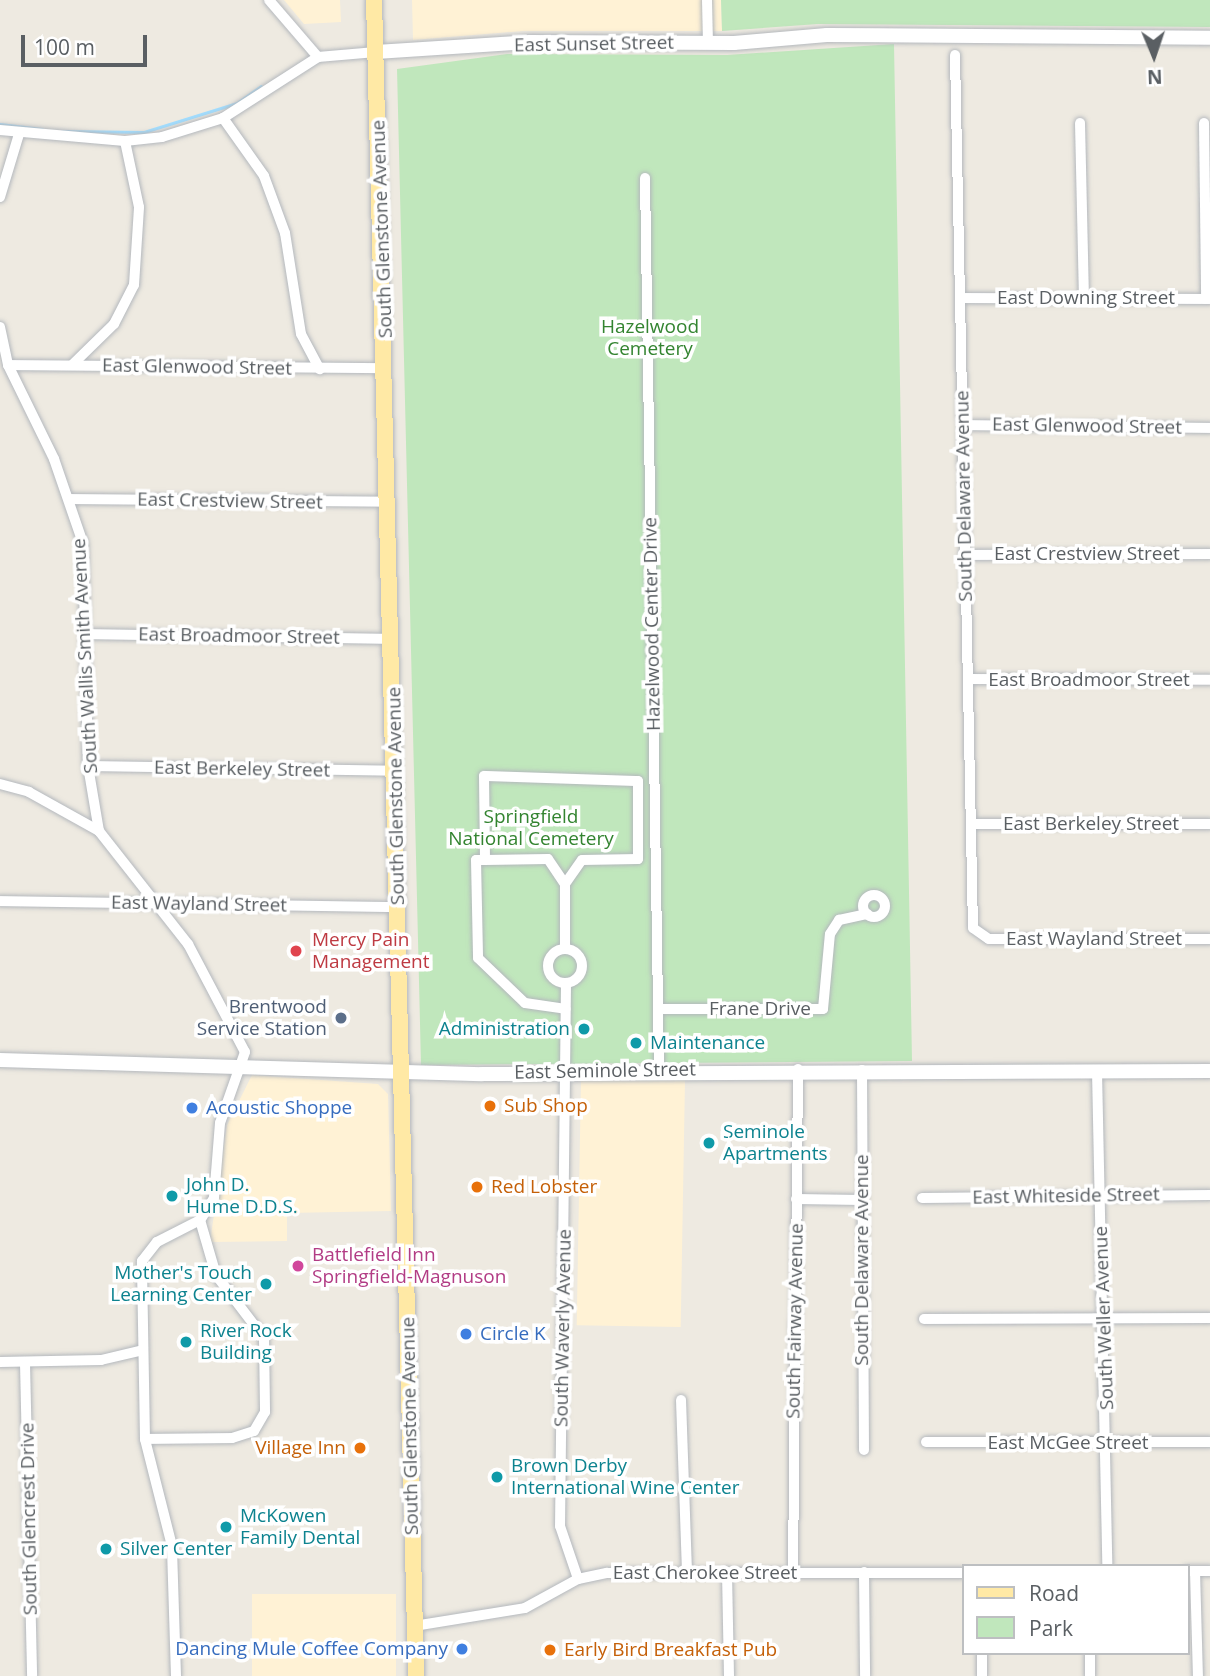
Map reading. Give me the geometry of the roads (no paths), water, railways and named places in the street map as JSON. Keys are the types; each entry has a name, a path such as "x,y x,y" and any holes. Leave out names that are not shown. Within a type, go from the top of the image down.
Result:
{"main road":[{"name":"South Glenstone Avenue","path":"374,0 390,502 416,1676"}],"street":[{"path":"269,0 318,57"},
{"path":"707,0 708,44"},
{"name":"East Sunset Street","path":"0,130 19,134 125,141 223,118 318,57 376,52 529,42 708,44 827,34 1210,38"},
{"name":"South Delaware Avenue","path":"955,55 971,824 978,936"},
{"path":"223,118 264,176 285,233 301,334 320,369"},
{"path":"1080,123 1084,298"},
{"path":"1204,123 1208,299"},
{"path":"0,197 19,134"},
{"path":"72,365 114,324 134,285 139,207 125,141"},
{"name":"Hazelwood Center Drive","path":"645,178 659,1070"},
{"name":"East Downing Street","path":"961,298 1208,299"},
{"name":"South Wallis Smith Avenue","path":"0,327 8,365 70,499 83,543 88,766 99,831"},
{"name":"East Glenwood Street","path":"8,365 386,368"},
{"name":"East Glenwood Street","path":"963,425 1210,428"},
{"name":"East Crestview Street","path":"70,499 390,502"},
{"name":"East Crestview Street","path":"964,555 1210,554"},
{"name":"East Broadmoor Street","path":"86,634 393,639"},
{"name":"East Broadmoor Street","path":"968,679 1210,680"},
{"name":"East Berkeley Street","path":"88,766 396,771"},
{"path":"565,949 551,957 549,969 565,983 582,965 565,949 565,884 582,859 638,859 638,781 484,776 478,958 525,1003 566,1009"},
{"path":"0,784 29,792 99,831 160,903 241,1038 244,1064 220,1123 215,1198 200,1220 157,1242 142,1261 145,1439 172,1546 176,1676"},
{"name":"East Berkeley Street","path":"971,824 1210,824"},
{"path":"480,860 548,859 565,884"},
{"name":"East Wayland Street","path":"0,901 398,907"},
{"name":"Frane Drive","path":"658,1009 823,1009 830,934 839,920 867,914"},
{"name":"East Wayland Street","path":"978,936 1210,939"},
{"name":"South Waverly Avenue","path":"565,983 560,1526 578,1579"},
{"name":"East Seminole Street","path":"0,1059 566,1073 798,1069 1210,1071"},
{"name":"South Fairway Avenue","path":"793,1572 798,1069"},
{"name":"South Delaware Avenue","path":"862,1070 864,1450"},
{"name":"South Weller Avenue","path":"1097,1071 1102,1319 1108,1443 1107,1564"},
{"name":"East Whiteside Street","path":"922,1198 1210,1195"},
{"path":"796,1199 862,1200"},
{"path":"145,1439 232,1438 254,1431 268,1394 264,1338 216,1275 200,1220"},
{"path":"924,1319 1210,1318"},
{"path":"0,1362 101,1360 143,1350"},
{"name":"South Glencrest Drive","path":"25,1363 32,1676"},
{"path":"681,1400 687,1572"},
{"name":"East McGee Street","path":"926,1442 1210,1442"},
{"path":"1198,1676 1191,1571 1210,1571"},
{"name":"East Cherokee Street","path":"414,1626 525,1608 578,1579 687,1572 962,1573"},
{"path":"727,1572 729,1676"},
{"path":"864,1572 865,1676"},
{"path":"982,1655 982,1676"},
{"path":"1090,1655 1090,1676"}],"waterway":[{"path":"62,131 144,132 237,103 261,86"},
{"path":"0,124 42,129"}],"place":[{"name":"Mercy Pain Management","path":"296,951"},
{"name":"Brentwood Service Station","path":"341,1018"},
{"name":"Administration","path":"584,1029"},
{"name":"Maintenance","path":"636,1043"},
{"name":"Sub Shop","path":"490,1106"},
{"name":"Acoustic Shoppe","path":"192,1108"},
{"name":"Seminole Apartments","path":"709,1143"},
{"name":"Red Lobster","path":"477,1187"},
{"name":"John D. Hume D.D.S.","path":"172,1196"},
{"name":"Battlefield Inn Springfield-Magnuson","path":"298,1266"},
{"name":"Mother's Touch Learning Center","path":"266,1284"},
{"name":"Circle K","path":"466,1334"},
{"name":"River Rock Building","path":"186,1342"},
{"name":"Village Inn","path":"360,1448"},
{"name":"Brown Derby International Wine Center","path":"497,1477"},
{"name":"McKowen Family Dental","path":"226,1527"},
{"name":"Silver Center","path":"106,1549"},
{"name":"Dancing Mule Coffee Company","path":"462,1649"},
{"name":"Early Bird Breakfast Pub","path":"550,1650"}],"park label":[{"name":"Hazelwood Cemetery","path":"650,338"},
{"name":"Springfield National Cemetery","path":"531,828"}]}
